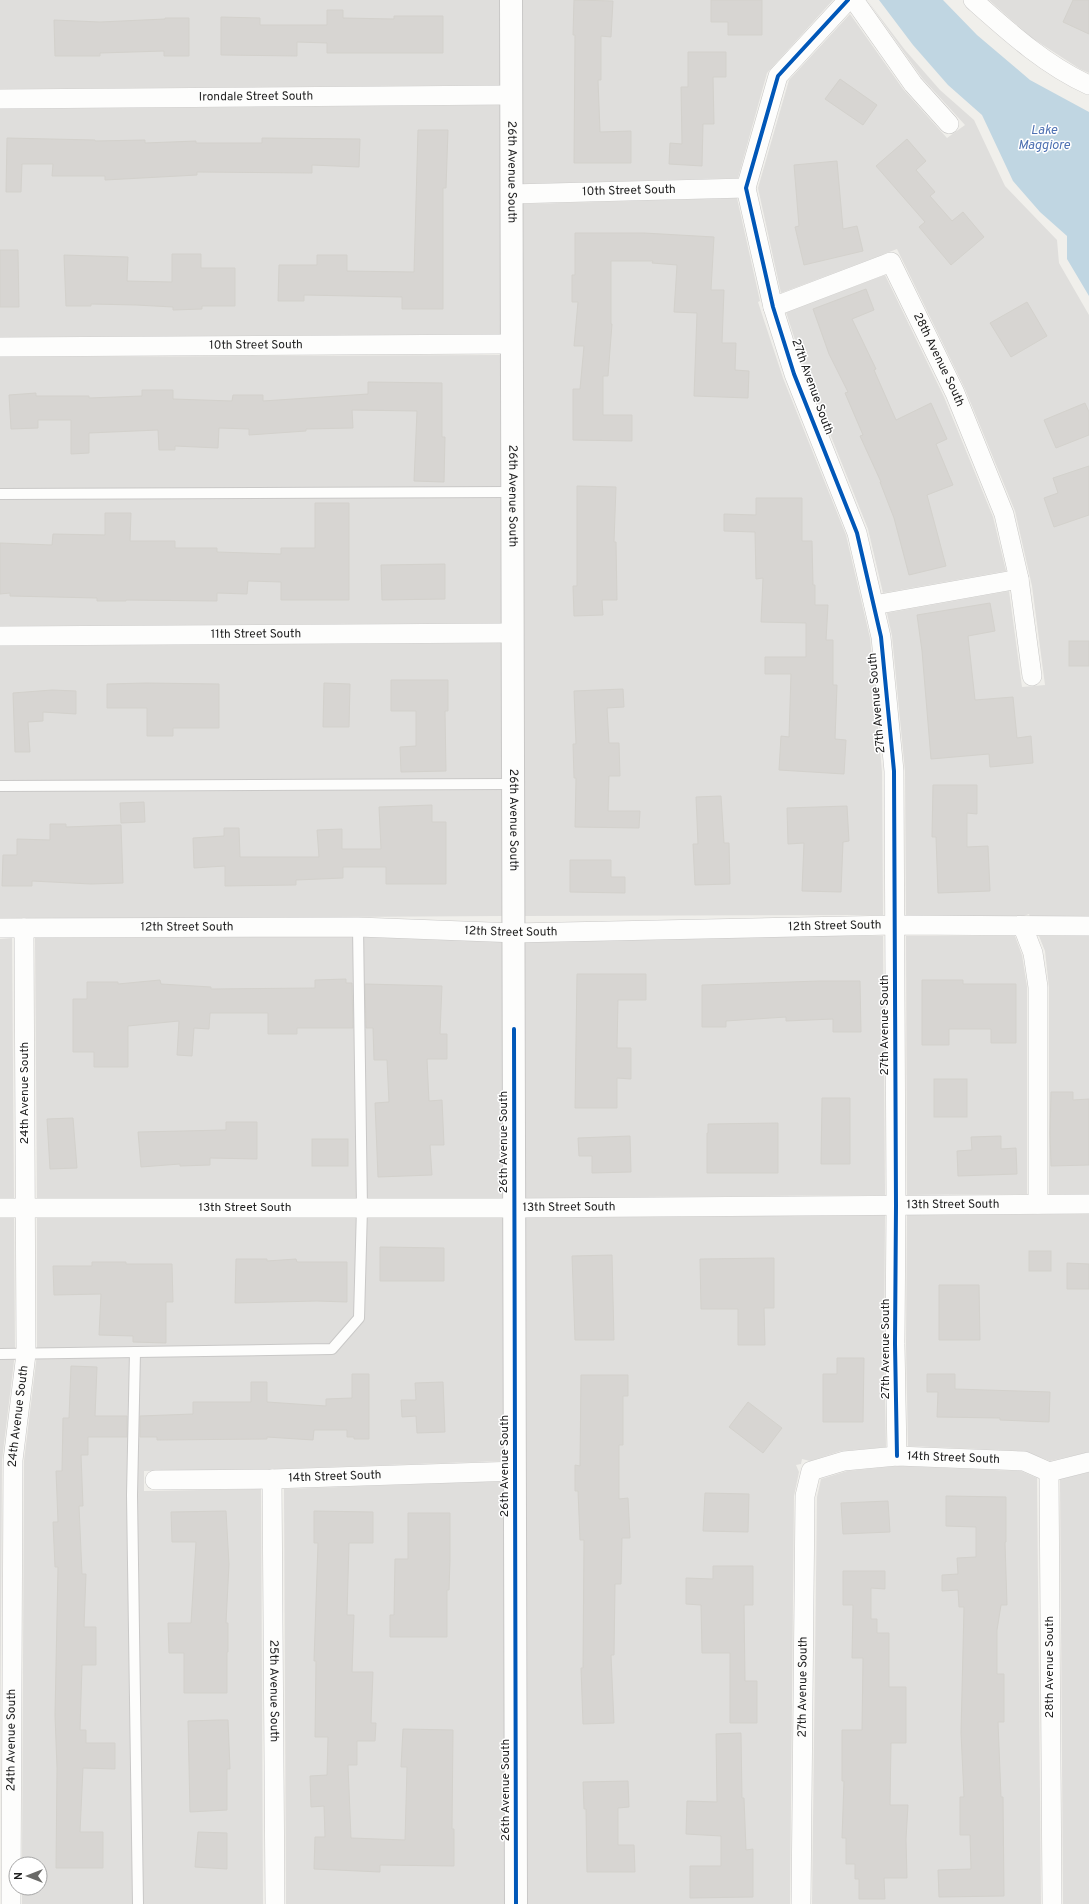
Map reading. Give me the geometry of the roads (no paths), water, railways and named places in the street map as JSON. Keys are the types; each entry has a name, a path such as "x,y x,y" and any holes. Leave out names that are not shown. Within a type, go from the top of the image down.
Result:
{"street":[{"name":"26th Avenue South","path":"511,0 516,1904"},
{"name":"27th Avenue South","path":"848,0 778,76 746,188 773,307 794,374 857,533 881,637 894,771 896,1205 895,1344 897,1456"},
{"path":"854,0 913,84 949,124"},
{"path":"973,0 1025,46 1074,78 1089,85"},
{"name":"Irondale Street South","path":"0,99 511,95"},
{"name":"10th Street South","path":"511,194 746,188"},
{"name":"28th Avenue South","path":"773,307 891,262 955,393 1004,514 1019,578 1032,676"},
{"name":"10th Street South","path":"0,347 512,344"},
{"path":"874,605 1019,578"},
{"name":"11th Street South","path":"0,636 513,633"},
{"name":"12th Street South","path":"0,928 358,927 514,933 894,926 1089,926"},
{"path":"1023,927 1033,953 1038,986 1038,1204"},
{"name":"24th Avenue South","path":"11,1904 13,1460 26,1354 24,928"},
{"name":"13th Street South","path":"0,1208 515,1208 1089,1204"},
{"name":"14th Street South","path":"811,1471 844,1461 897,1456 1024,1461 1049,1472"},
{"path":"1049,1472 1089,1462"},
{"name":"14th Street South","path":"155,1480 272,1479 515,1471"},
{"name":"27th Avenue South","path":"801,1904 805,1496 811,1471"},
{"name":"28th Avenue South","path":"1049,1472 1052,1904"},
{"name":"25th Avenue South","path":"272,1479 275,1904"}],"lane":[{"path":"0,494 512,492"},
{"path":"0,786 513,784"},
{"path":"0,1354 332,1349 359,1318 362,1208 358,927"},
{"path":"135,1352 132,1495 138,1904"}],"water":[{"name":"Lake Maggiore","path":"879,0 943,0 977,35 1030,80 1089,112 1089,296 1067,259 1067,236 1040,212 1013,181 982,115 948,85 913,45"}]}
